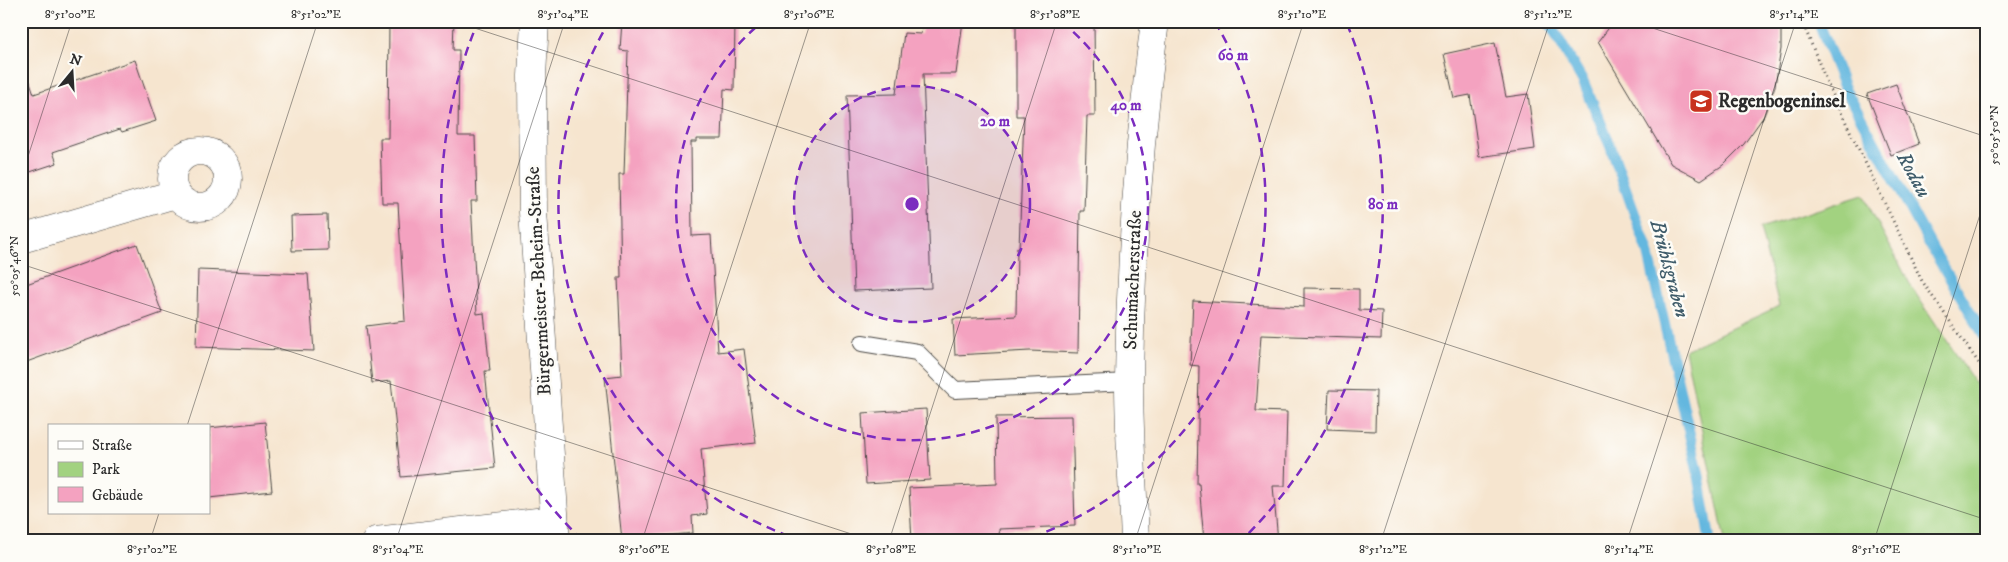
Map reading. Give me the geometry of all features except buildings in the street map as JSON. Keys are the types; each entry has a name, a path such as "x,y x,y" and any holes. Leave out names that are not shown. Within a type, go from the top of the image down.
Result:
{"street":[{"name":"Bürgermeister-Beheim-Straße","path":"535,21 532,76 533,212 555,530"},
{"name":"Schumacherstraße","path":"1135,541 1129,382 1136,201 1144,100 1155,21"},
{"path":"21,239 175,194"},
{"path":"376,541 555,530"}],"lane":[{"path":"862,343 918,352 956,390 1129,382"}],"path":[{"path":"1802,21 1828,85 1922,281 1987,375"}],"green space":[{"path":"1863,195 1912,288 1987,401 1987,541 1725,541 1685,350 1779,306 1760,228"}],"waterway":[{"name":"Brühlsgraben","path":"1548,21 1583,81 1610,145 1648,251 1699,476 1710,541"},
{"name":"Rodau","path":"1818,21 1844,87 1933,250 1987,340"}],"place":[{"name":"Regenbogeninsel","path":"1701,101"}]}
